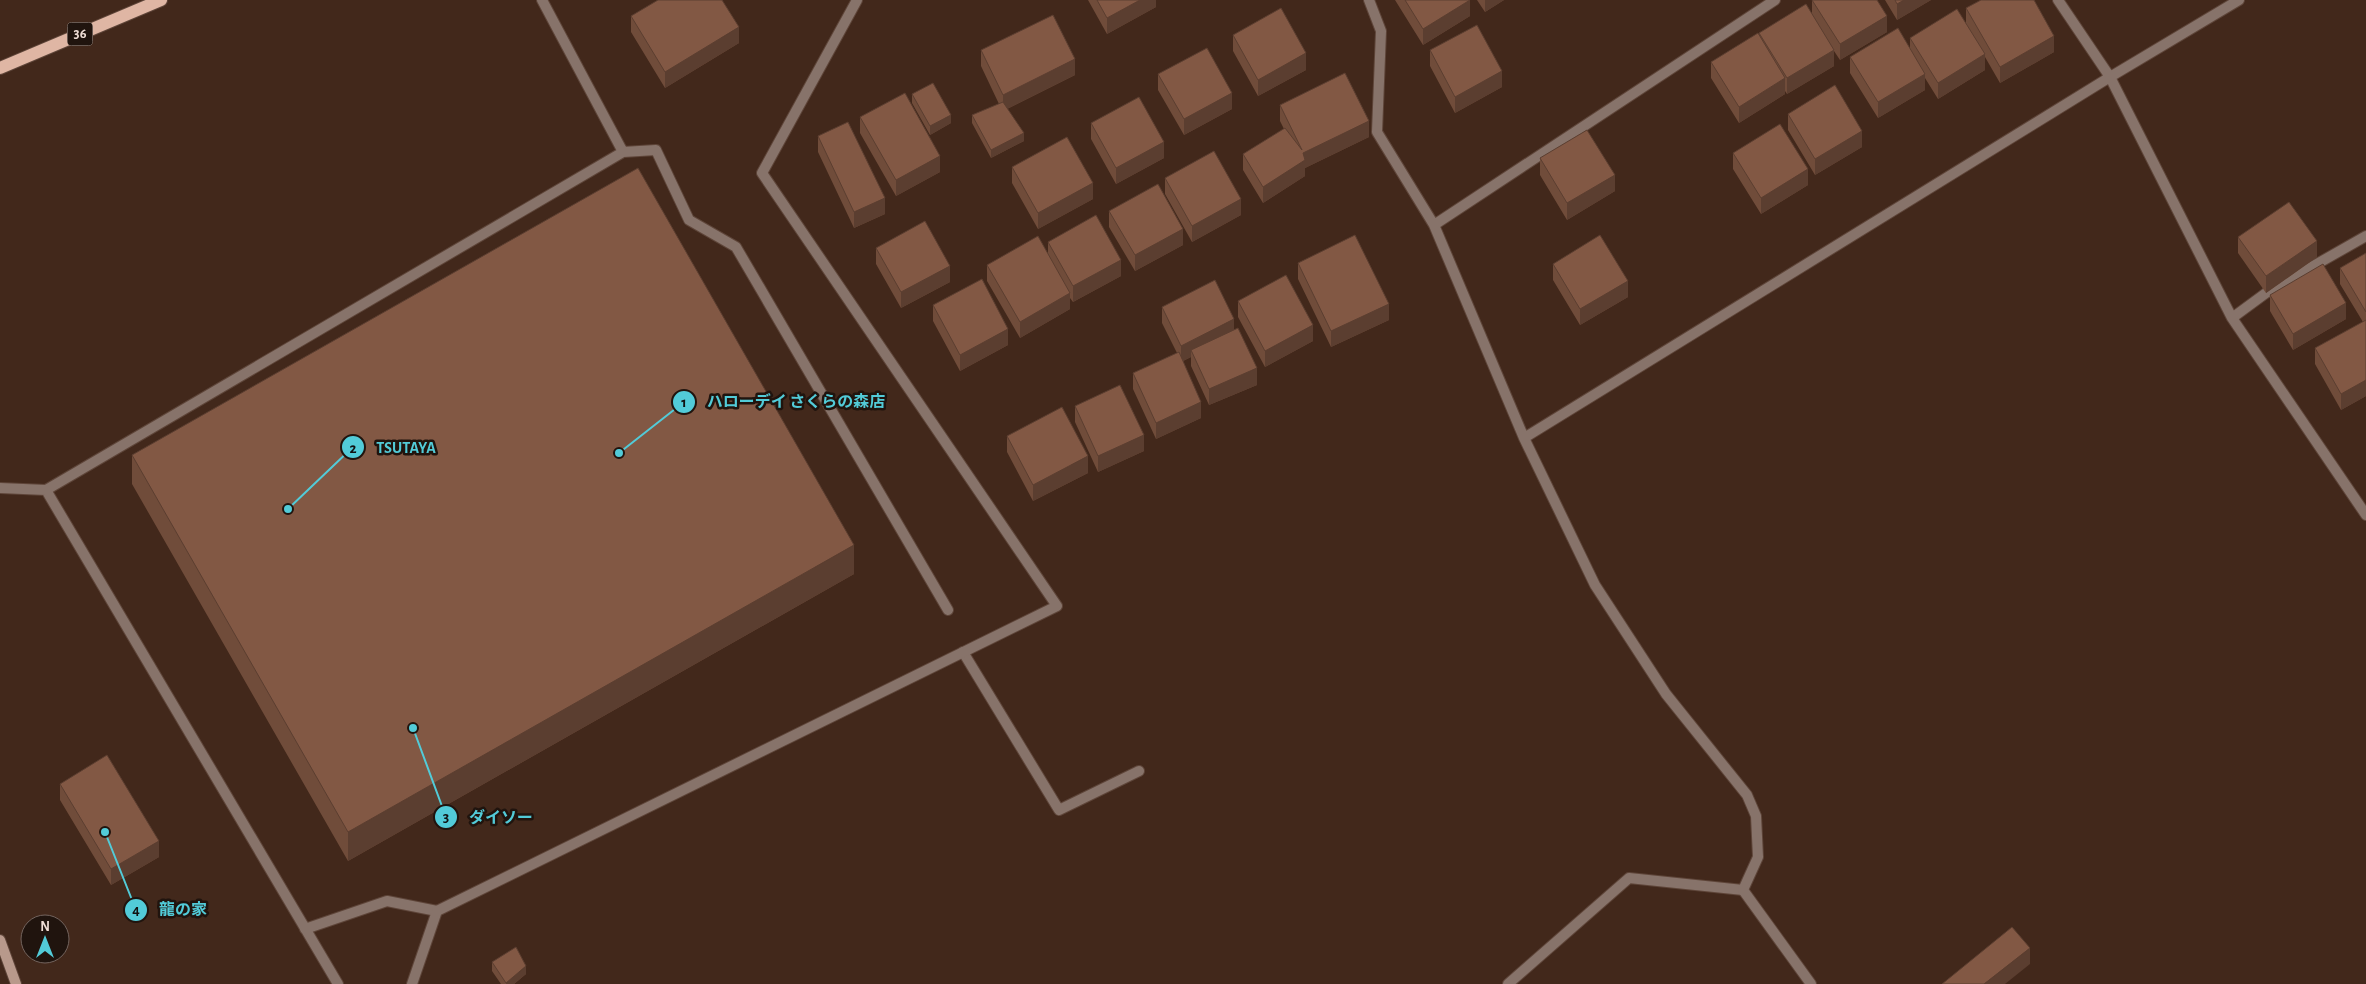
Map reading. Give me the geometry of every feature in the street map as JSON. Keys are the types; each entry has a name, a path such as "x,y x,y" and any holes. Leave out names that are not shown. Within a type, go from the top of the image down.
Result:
{"main road":[{"name":"36","path":"0,68 161,0"},
{"path":"0,940 16,984"}],"street":[{"path":"542,0 623,152"},
{"path":"305,929 387,901 437,912 1057,606 762,173 858,0"},
{"path":"1369,0 1381,31 1377,132 1434,225 1524,438 1595,585 1666,694 1747,795 1756,816 1758,857 1744,890"},
{"path":"1434,225 1775,0"},
{"path":"2058,0 2110,77 2232,318 2366,515"},
{"path":"1524,438 2238,0"},
{"path":"0,488 46,490 623,152 656,150 689,220 736,247 948,610"},
{"path":"2232,318 2266,293 2366,236"},
{"path":"46,490 338,984"},
{"path":"964,652 1059,810 1139,771"},
{"path":"1508,984 1629,878 1744,890 1811,984"},
{"path":"412,984 437,912"}],"building":[{"path":"658,0 722,0 739,27 665,72 631,16"},
{"path":"1097,0 1140,0 1107,18"},
{"path":"1405,0 1470,0 1423,29"},
{"path":"1812,0 1877,0 1887,16 1840,44"},
{"path":"1895,0 1904,0 1897,4"},
{"path":"1981,0 2034,0 2054,36 2000,67 1966,8"},
{"path":"1806,4 1834,50 1787,78 1759,33"},
{"path":"1281,8 1306,53 1258,80 1233,35"},
{"path":"1957,9 1985,54 1938,83 1910,38"},
{"path":"1053,15 1075,59 1003,95 981,50"},
{"path":"1477,25 1502,71 1455,97 1430,50"},
{"path":"1898,28 1925,74 1878,102 1850,57"},
{"path":"1758,33 1785,78 1739,107 1711,62"},
{"path":"1207,48 1232,93 1184,119 1158,74"},
{"path":"1345,73 1369,121 1303,153 1305,160 1263,187 1243,154 1285,128 1302,150 1280,105"},
{"path":"933,83 951,115 930,126 912,94"},
{"path":"1835,85 1862,131 1815,159 1788,114"},
{"path":"905,93 940,156 896,180 860,117"},
{"path":"1139,97 1164,142 1116,168 1091,123"},
{"path":"1003,102 1024,133 991,150 972,115"},
{"path":"848,122 885,198 854,212 818,136"},
{"path":"1780,124 1808,169 1761,198 1733,153"},
{"path":"1587,130 1615,175 1567,203 1540,158"},
{"path":"1067,137 1093,183 1038,213 1012,167"},
{"path":"1214,151 1241,199 1192,226 1165,178"},
{"path":"638,168 854,545 348,832 132,455"},
{"path":"1158,184 1183,229 1135,255 1109,211"},
{"path":"2289,202 2317,241 2266,276 2238,237"},
{"path":"1096,215 1121,260 1073,286 1048,242"},
{"path":"925,221 950,266 901,292 876,248"},
{"path":"1355,235 1389,304 1331,331 1298,263"},
{"path":"1600,235 1628,281 1580,309 1553,264"},
{"path":"1038,236 1070,293 1020,322 987,265"},
{"path":"2366,253 2366,312 2340,268"},
{"path":"2323,264 2346,303 2293,334 2270,295"},
{"path":"1286,275 1313,325 1265,351 1238,301"},
{"path":"982,279 1008,329 960,355 933,305"},
{"path":"1215,280 1234,319 1181,346 1162,307"},
{"path":"2366,320 2366,380 2341,394 2315,348"},
{"path":"1238,328 1257,368 1209,389 1191,350"},
{"path":"1179,352 1201,402 1156,423 1133,373"},
{"path":"1120,385 1144,435 1098,456 1075,406"},
{"path":"1062,407 1088,456 1033,485 1007,436"},
{"path":"107,755 159,841 111,869 60,784"},
{"path":"2012,927 2030,948 1984,984 1942,984"},
{"path":"516,947 526,966 506,983 492,962"}],"place":[{"name":"ハローデイ さくらの森店","path":"619,453"},
{"name":"TSUTAYA","path":"288,509"},
{"name":"ダイソー","path":"413,728"},
{"name":"龍の家","path":"105,832"}]}
